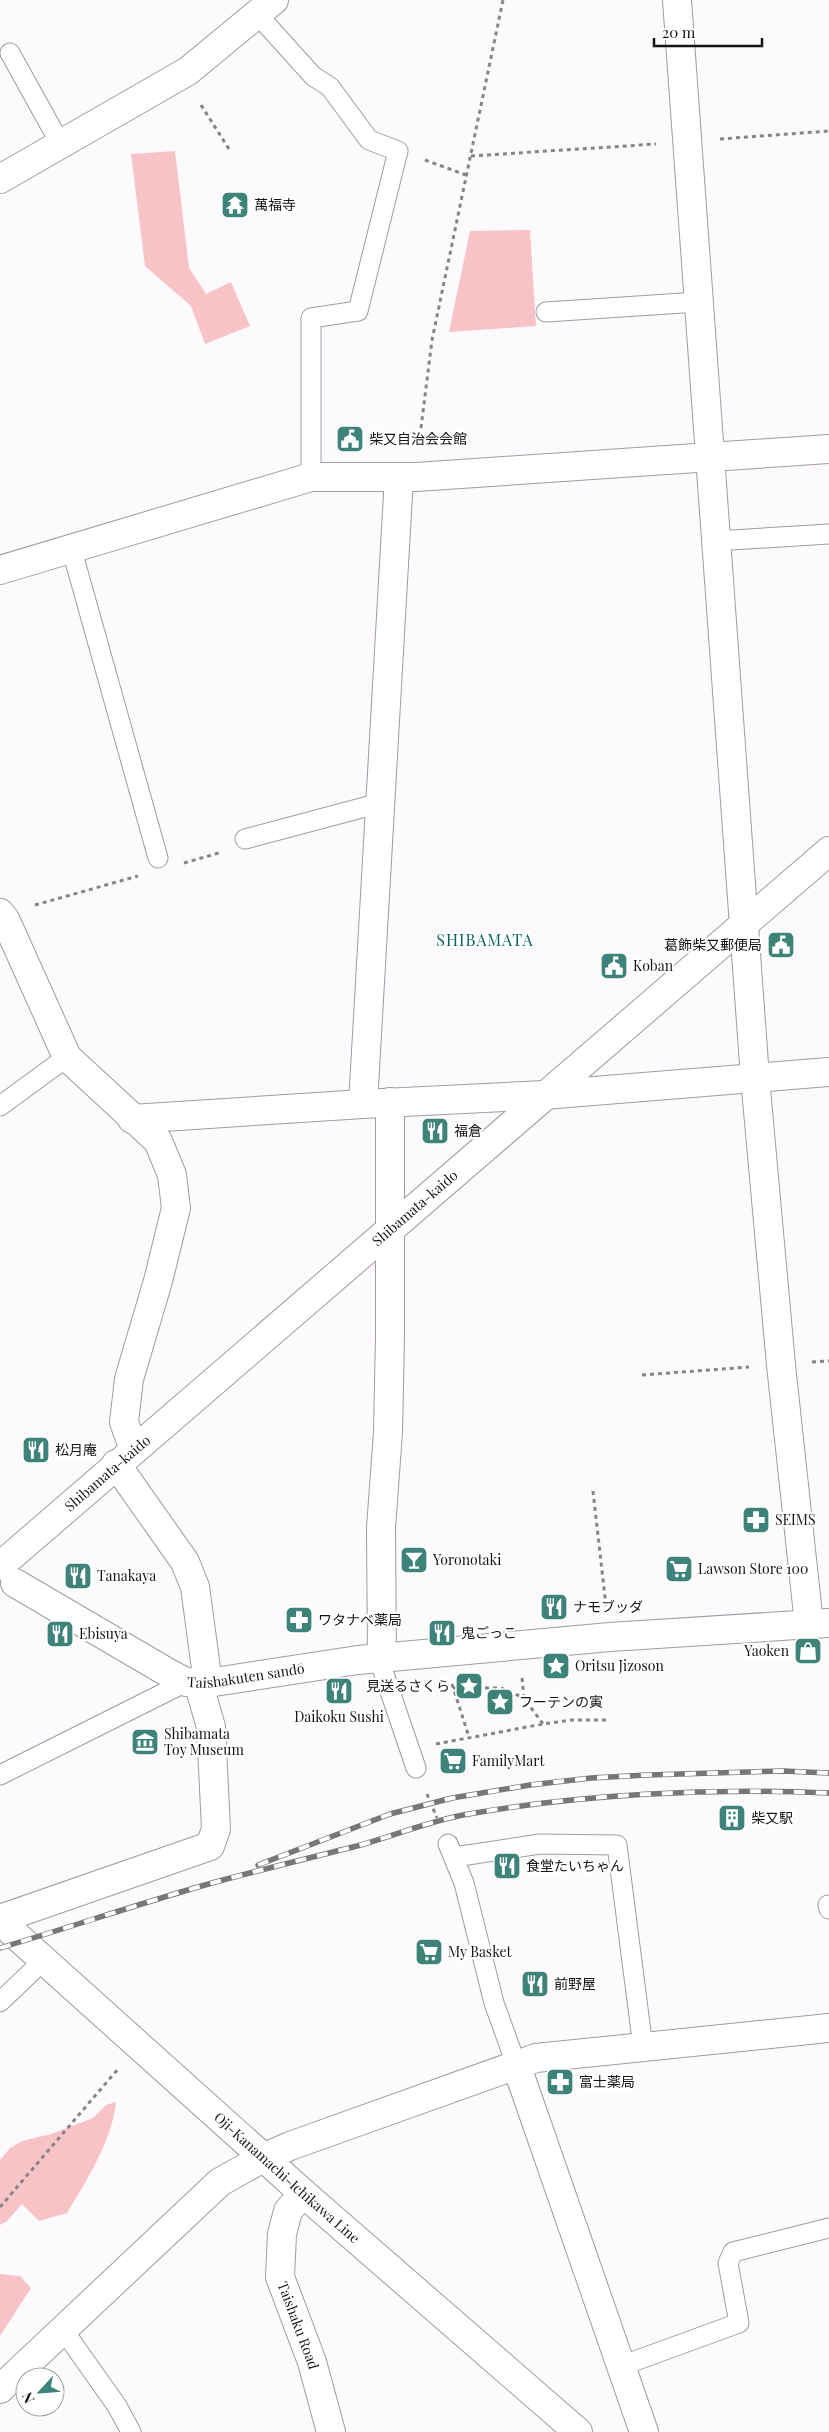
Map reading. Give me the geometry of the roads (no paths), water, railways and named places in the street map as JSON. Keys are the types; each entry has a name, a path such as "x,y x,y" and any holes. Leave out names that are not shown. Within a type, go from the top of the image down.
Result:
{"street":[{"path":"677,0 755,1078 781,1364 819,1624"},
{"path":"0,179 188,72 264,6"},
{"path":"0,570 71,547 311,477 408,477 829,449"},
{"path":"363,1104 380,803 408,477"},
{"name":"Shibamata-kaido","path":"8,1574 125,1457 829,851"},
{"path":"0,1920 210,1846 216,1829 210,1727 191,1681 195,1587 185,1562 125,1457 124,1422 129,1379 158,1281 176,1208 172,1175 158,1141 66,1057 3,916"},
{"path":"132,1119 390,1102 544,1095 829,1072"},
{"path":"382,1658 382,1528 388,1432 390,1102"},
{"name":"Taishakuten sandō","path":"8,1574 191,1681 358,1660 610,1637 819,1624"},
{"name":"Oji-Kanamachi-Ichikawa Line","path":"0,1920 263,2158 578,2432"},
{"path":"0,2390 220,2182 263,2158 299,2142 536,2058 829,2028"},
{"path":"516,2064 644,2432"},
{"name":"Taishaku Road","path":"303,2193 288,2211 282,2234 280,2277 312,2362 331,2432"}],"lane":[{"path":"264,6 313,76 330,88 369,140 398,150 358,311 312,318 311,477"},
{"path":"10,53 61,145"},
{"path":"546,312 698,302"},
{"path":"715,541 829,534"},
{"path":"71,547 158,858"},
{"path":"245,839 380,803"},
{"path":"0,1106 66,1057"},
{"path":"382,1658 383,1672 416,1768"},
{"path":"0,1775 191,1681"},
{"path":"516,2064 494,2003 464,1883 451,1850 540,1844 617,1845 643,2047"},
{"path":"828,1904 829,1910"},
{"path":"0,2002 44,1960"},
{"path":"621,2366 739,2323 728,2263 733,2252 829,2228"},
{"path":"64,2331 117,2406 131,2432"}],"railway":[{"path":"258,1865 390,1814 452,1798 530,1785 591,1778 647,1775 783,1771 829,1773"},
{"path":"0,1948 212,1883 357,1846 436,1821 463,1815 553,1802 645,1794 738,1791 829,1793"}],"place":[{"name":"萬福寺","path":"235,205"},
{"name":"柴又自治会会館","path":"350,439"},
{"name":"葛飾柴又郵便局","path":"781,945"},
{"name":"Koban","path":"614,966"},
{"name":"福倉","path":"435,1131"},
{"name":"松月庵","path":"36,1450"},
{"name":"SEIMS","path":"756,1520"},
{"name":"Yoronotaki","path":"414,1560"},
{"name":"Lawson Store 100","path":"679,1569"},
{"name":"Tanakaya","path":"78,1576"},
{"name":"ナモブッダ","path":"554,1607"},
{"name":"ワタナベ薬局","path":"299,1620"},
{"name":"鬼ごっこ","path":"442,1633"},
{"name":"Ebisuya","path":"60,1634"},
{"name":"Yaoken","path":"808,1651"},
{"name":"Oritsu Jizoson","path":"556,1666"},
{"name":"見送るさくら","path":"469,1686"},
{"name":"Daikoku Sushi","path":"339,1691"},
{"name":"フーテンの寅","path":"500,1702"},
{"name":"Shibamata Toy Museum","path":"145,1742"},
{"name":"FamilyMart","path":"453,1761"},
{"name":"柴又駅","path":"732,1818"},
{"name":"食堂たいちゃん","path":"507,1866"},
{"name":"My Basket","path":"429,1952"},
{"name":"前野屋","path":"535,1984"},
{"name":"富士薬局","path":"560,2082"}],"district":[{"name":"SHIBAMATA","path":"485,940"}]}
